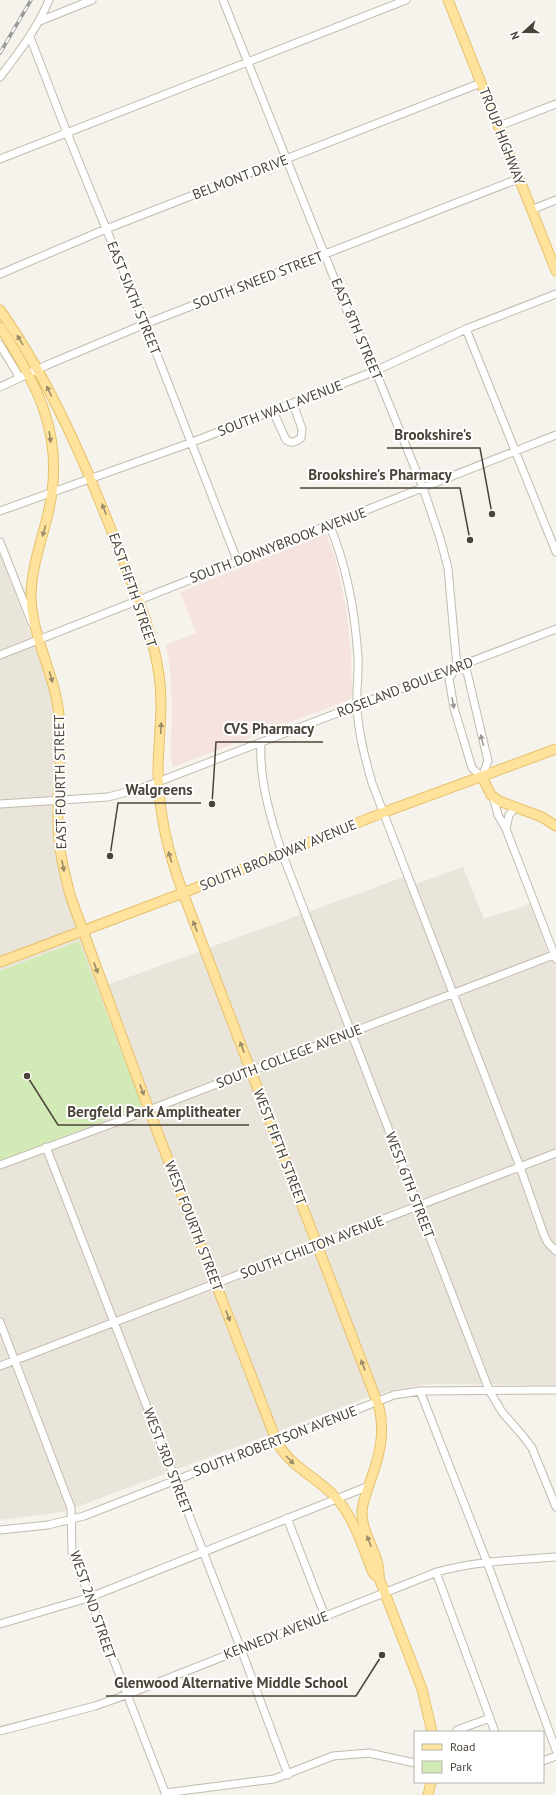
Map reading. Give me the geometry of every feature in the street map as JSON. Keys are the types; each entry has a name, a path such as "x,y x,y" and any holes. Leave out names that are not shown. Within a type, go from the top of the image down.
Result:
{"main road":[{"name":"TROUP HIGHWAY","path":"448,0 556,271"},
{"name":"EAST FIFTH STREET","path":"0,310 38,370 91,479 139,600 152,640 159,677 162,718 159,782 161,814 166,843 183,894"},
{"path":"0,327 29,374 43,406 50,435 53,457 52,493"},
{"name":"EAST FOURTH STREET","path":"52,493 32,575 32,599 38,636 56,692 61,760 58,800 58,830 62,863 82,932"},
{"name":"SOUTH BROADWAY AVENUE","path":"0,962 183,894 382,813 556,749"},
{"path":"482,777 493,797 499,801 542,817 556,826"},
{"name":"WEST FIFTH STREET","path":"183,894 377,1402 382,1421 382,1440 363,1506 363,1518 366,1532 380,1569 379,1578"},
{"name":"WEST FOURTH STREET","path":"82,932 276,1440 283,1452 293,1463 337,1499 350,1518 372,1573 379,1578"},
{"path":"379,1578 423,1694 432,1731"},
{"path":"428,1795 431,1783"}],"street":[{"path":"0,77 30,37 49,0"},
{"path":"40,20 92,0"},
{"name":"EAST 8TH STREET","path":"223,0 288,158 348,313 365,345 423,488 448,568 457,666 449,679 454,708 472,768 482,777"},
{"path":"0,159 406,0"},
{"name":"EAST SIXTH STREET","path":"30,37 237,560"},
{"name":"BELMONT DRIVE","path":"0,274 106,229 481,82"},
{"path":"499,126 556,104"},
{"name":"SOUTH SNEED STREET","path":"0,388 144,324 518,178"},
{"path":"531,210 556,200"},
{"name":"SOUTH WALL AVENUE","path":"0,511 190,443 273,411 375,371 466,328 556,294"},
{"path":"466,328 556,552"},
{"path":"0,345 20,378"},
{"path":"273,411 286,440 290,443 295,442 301,438 302,429 292,403"},
{"name":"SOUTH DONNYBROOK AVENUE","path":"0,655 38,636 139,600 556,435"},
{"path":"328,524 343,564 354,618 358,659 357,705 364,754 372,783 382,813 520,1167 544,1235 548,1243 556,1251"},
{"name":"EAST FOURTH STREET","path":"0,542 27,612 38,636"},
{"name":"ROSELAND BOULEVARD","path":"0,804 108,797 142,788 556,629"},
{"path":"457,666 467,672 488,761 482,777"},
{"name":"WEST 6TH STREET","path":"260,742 260,760 266,798 282,853 352,1031 489,1390 502,1412 524,1436 532,1448 556,1507"},
{"path":"493,797 498,815 506,829 555,956"},
{"path":"506,829 507,820 516,807"},
{"name":"SOUTH COLLEGE AVENUE","path":"0,1165 149,1110 452,993 555,956"},
{"name":"WEST 3RD STREET","path":"46,1147 176,1480 288,1775"},
{"name":"SOUTH CHILTON AVENUE","path":"0,1366 556,1153"},
{"name":"WEST 2ND STREET","path":"0,1322 71,1508 72,1552 88,1598 165,1794"},
{"path":"420,1390 487,1562 556,1750"},
{"name":"SOUTH ROBERTSON AVENUE","path":"0,1530 39,1527 72,1520 276,1440 394,1396 420,1390 556,1390"},
{"path":"0,1624 88,1598 369,1486"},
{"path":"287,1518 325,1616"},
{"name":"KENNEDY AVENUE","path":"0,1731 95,1706 126,1695 436,1572 453,1567 487,1562 556,1557"},
{"path":"436,1572 495,1731"},
{"path":"457,1730 490,1718"},
{"path":"165,1794 274,1779 288,1775 333,1756 368,1753 414,1763"},
{"path":"544,1761 556,1756"}],"shaded area":[{"path":"326,534 335,557 346,608 351,653 351,699 173,767 171,760 172,702 170,668 166,645 196,633 180,592"},
{"path":"0,555 38,653 53,701 56,726 53,790 57,860 74,922 99,988 412,874 416,884 463,867 484,919 530,904 548,953 556,950 556,1398 550,1385 432,1384 398,1389 366,1398 63,1512 0,1520 0,1161 54,1140 79,941 0,971"}],"green space":[{"path":"79,941 142,1106 0,1161 0,971"}],"railway":[{"path":"0,53 31,0"}],"place":[{"name":"Brookshire's","path":"492,514"},
{"name":"Brookshire's Pharmacy","path":"470,540"},
{"name":"CVS Pharmacy","path":"212,804"},
{"name":"Walgreens","path":"110,856"},
{"name":"Bergfeld Park Amplitheater","path":"27,1076"},
{"name":"Glenwood Alternative Middle School","path":"382,1655"}]}
